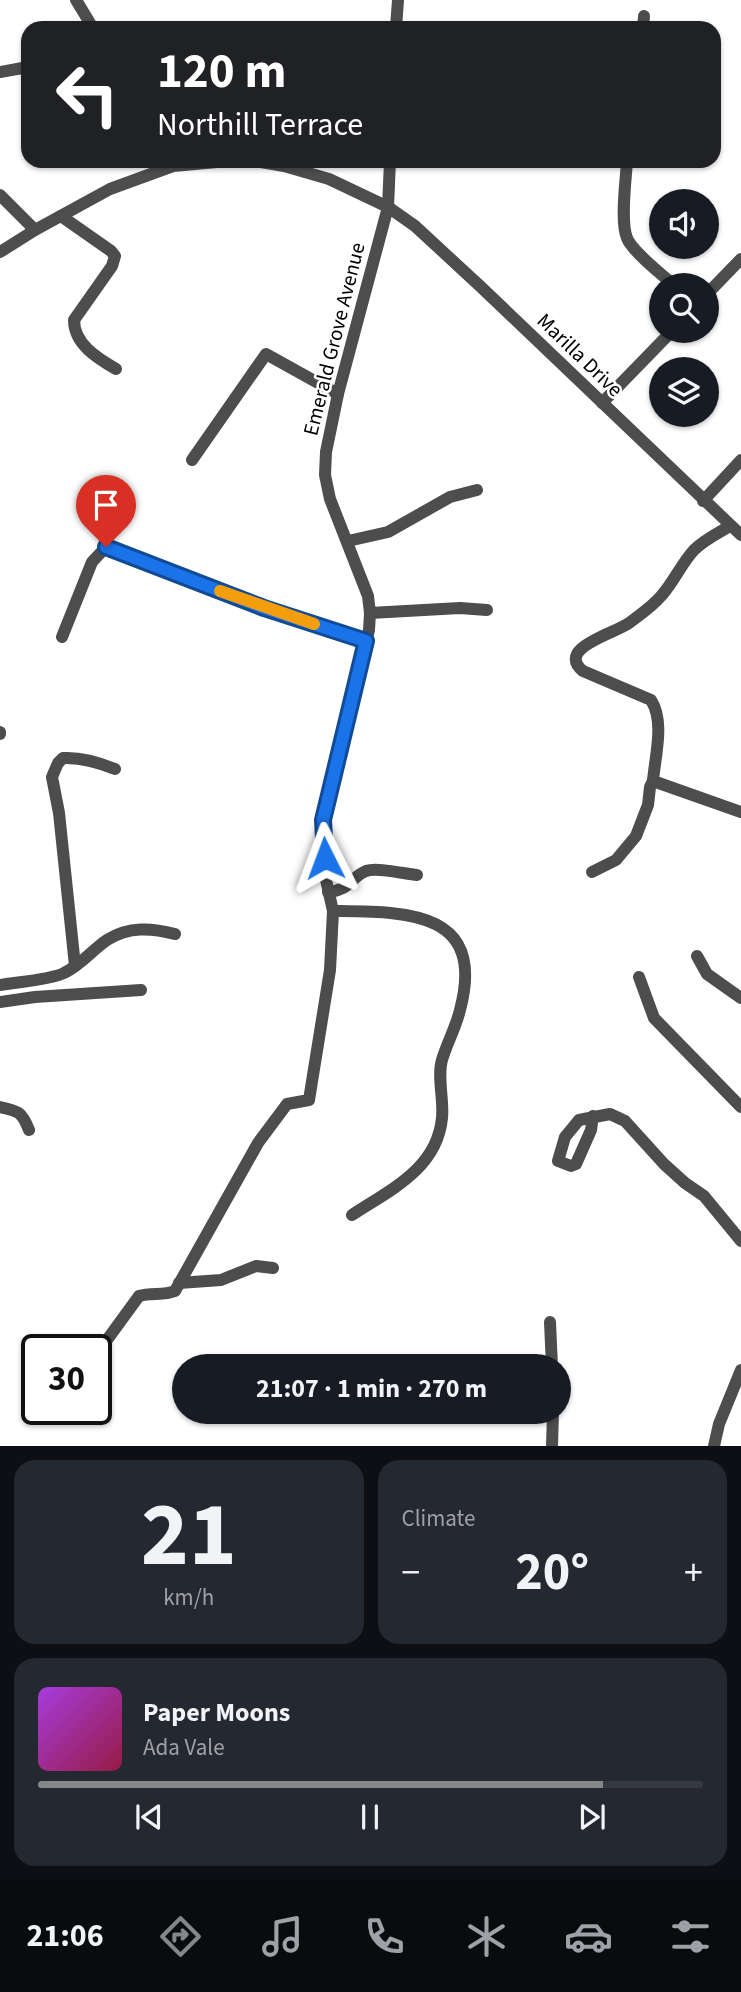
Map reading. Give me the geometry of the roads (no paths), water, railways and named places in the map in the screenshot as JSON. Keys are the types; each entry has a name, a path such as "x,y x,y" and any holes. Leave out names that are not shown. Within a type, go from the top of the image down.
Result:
{"street":[{"path":"76,0 89,21"},
{"path":"397,21 398,0"},
{"path":"0,72 21,68"},
{"name":"Marilla Drive","path":"0,252 110,189 162,168"},
{"name":"Marilla Drive","path":"291,168 329,179 388,208 415,226 741,535"},
{"name":"Emerald Grove Avenue","path":"179,1283 258,1143 287,1104 309,1100 330,970 333,911 328,892 323,820 366,641 370,613 368,596 330,499 325,475 326,452 338,394 388,208 390,168"},
{"path":"627,168 626,237 632,247 661,273"},
{"path":"0,195 35,230"},
{"path":"61,216 115,256 112,265 74,320 74,327 79,339 93,355 116,369"},
{"path":"719,282 741,259"},
{"path":"603,403 660,343"},
{"path":"192,460 266,354 338,394"},
{"path":"703,500 741,460"},
{"path":"348,541 388,532 450,498 477,490"},
{"path":"592,872 616,860 636,836 648,805 653,781 659,724 657,709 651,700 583,671 578,666 576,656 579,649 586,644 623,628 651,607 695,550 713,535 730,526"},
{"path":"62,637 92,562 106,547 264,608 366,641"},
{"path":"370,613 460,608 487,610"},
{"path":"75,966 59,813 52,777 58,763 64,758 76,757 116,769"},
{"path":"653,781 741,812"},
{"path":"328,892 348,886 364,872 372,870 417,875"},
{"path":"333,911 389,912 435,922 456,940 464,963 465,981 461,1008 441,1063 442,1118 434,1148 421,1168 352,1215"},
{"path":"0,985 62,974 109,939 136,928 175,934"},
{"path":"697,956 708,974 741,998"},
{"path":"639,977 654,1018 741,1107"},
{"path":"0,1002 141,990"},
{"path":"0,1107 17,1111 23,1116 29,1130"},
{"path":"593,1116 610,1114 625,1121 664,1164 705,1196 741,1241"},
{"path":"111,1334 139,1296 147,1293 167,1294 175,1291 179,1283 221,1280 256,1266 273,1268"},
{"path":"550,1322 551,1354"},
{"path":"714,1446 719,1424 741,1370"},
{"path":"552,1446 553,1424"}]}
